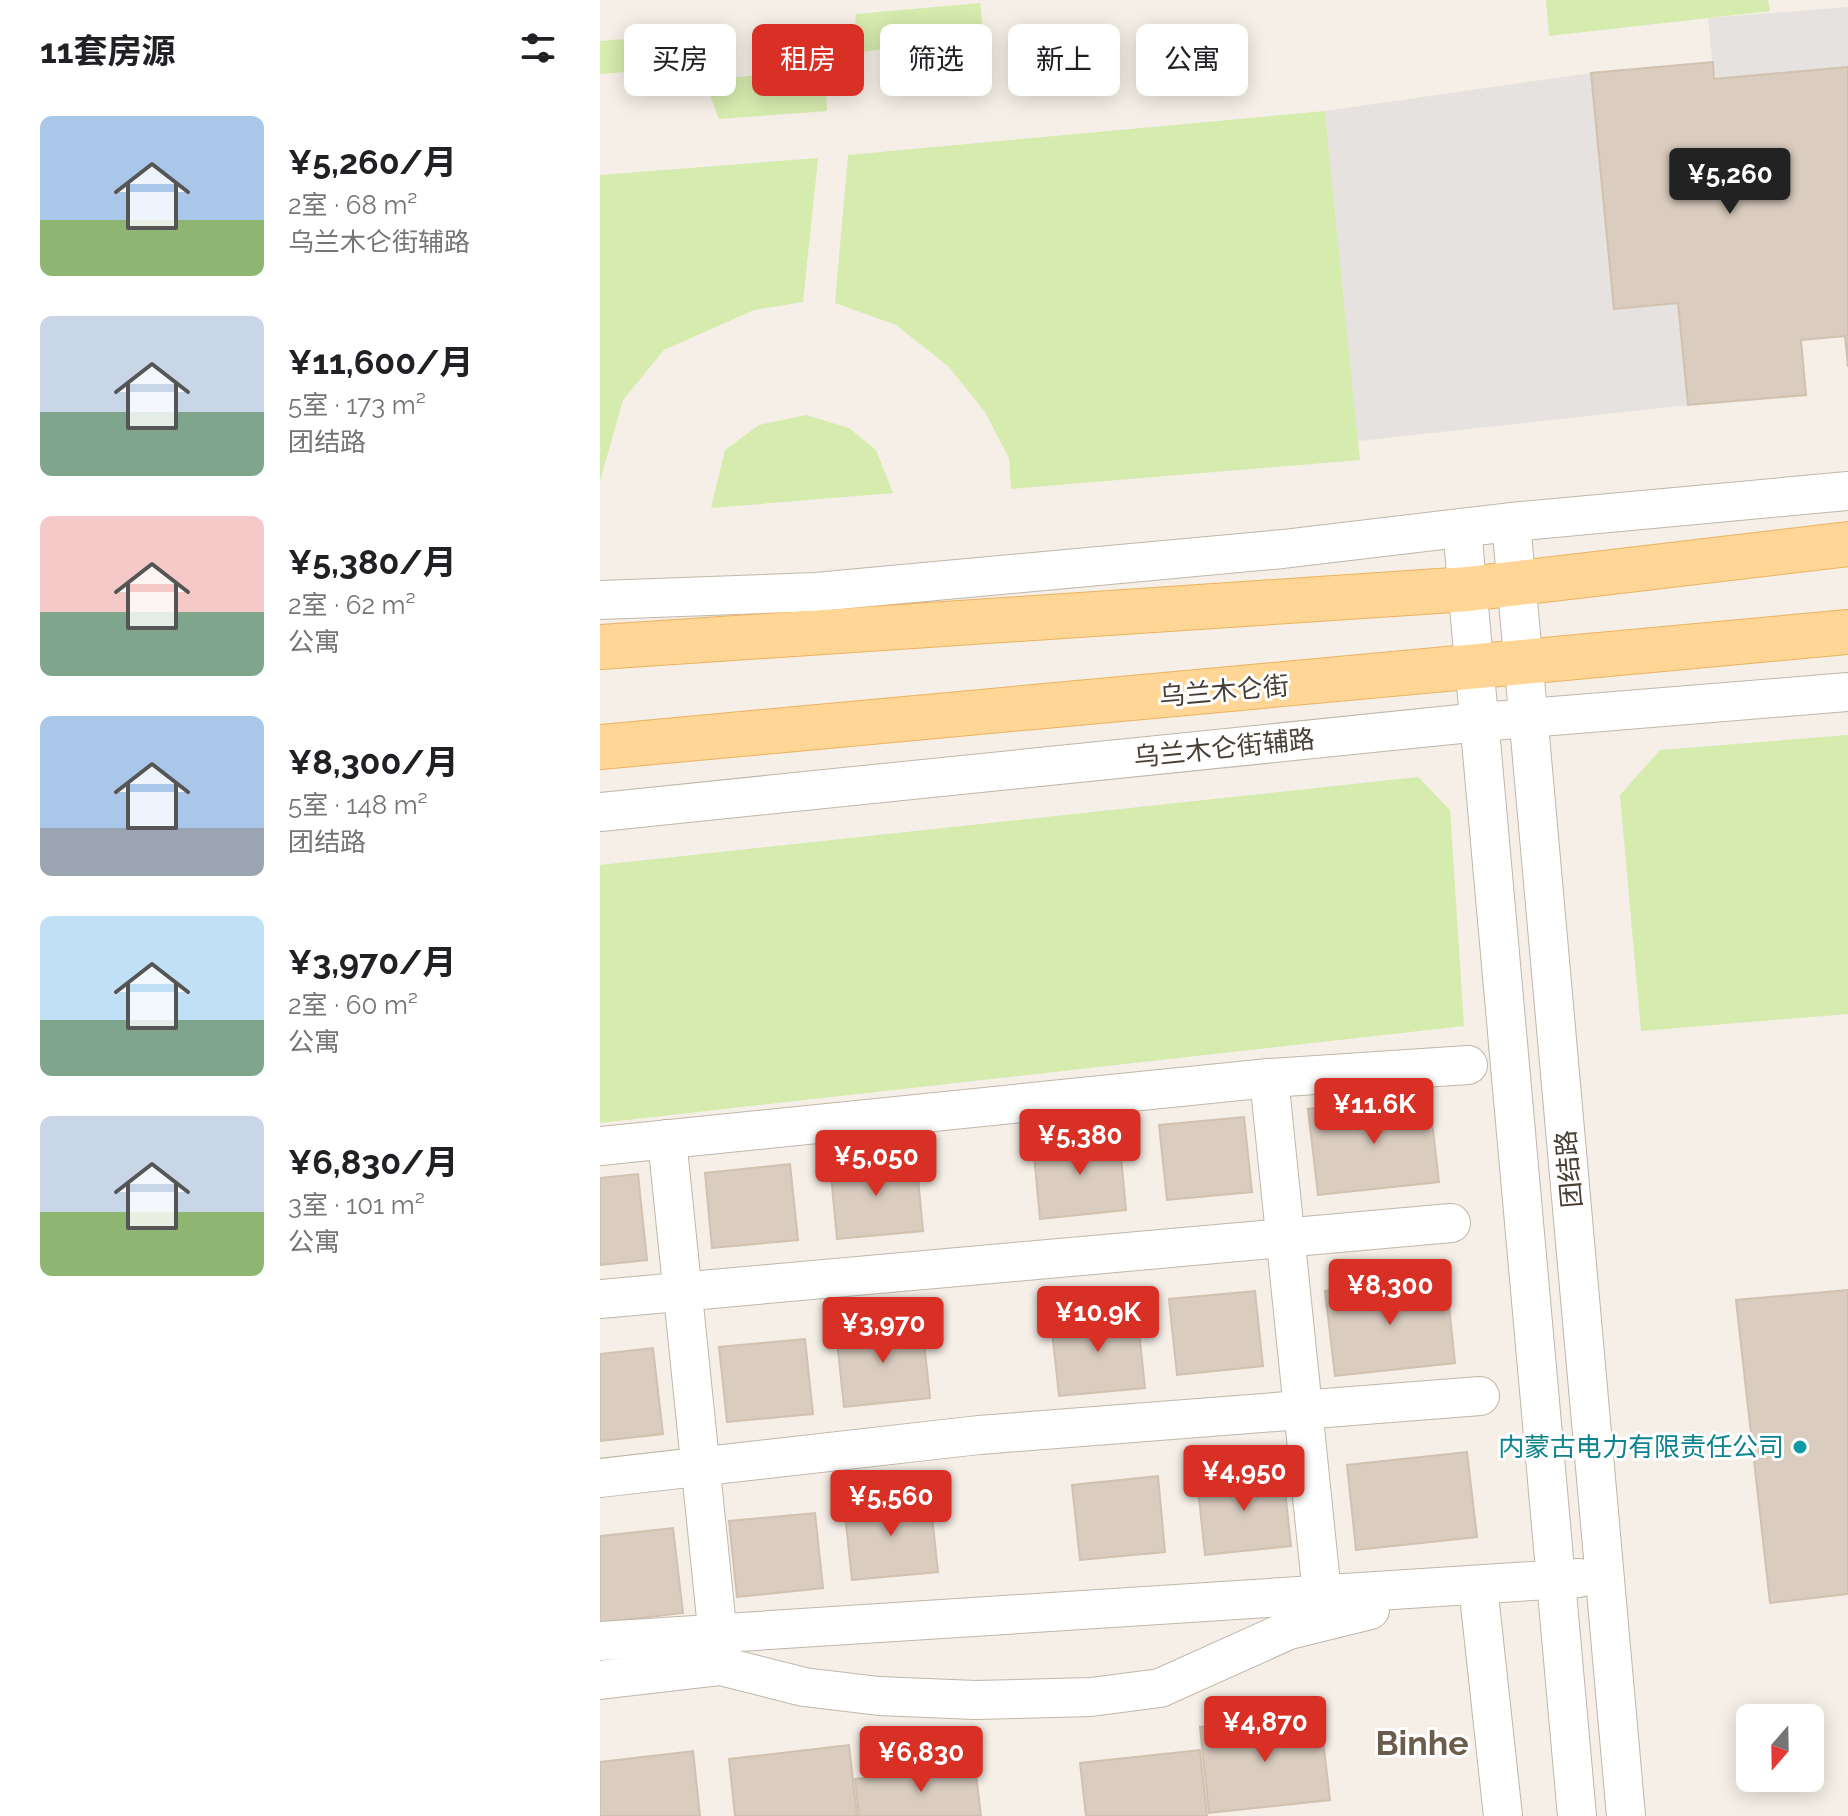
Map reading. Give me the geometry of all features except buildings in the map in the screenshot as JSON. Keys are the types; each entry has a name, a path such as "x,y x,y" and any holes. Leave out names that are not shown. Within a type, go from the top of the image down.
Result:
{"main road":[{"path":"600,647 1468,589 1848,544"},
{"name":"乌兰木仑街","path":"600,747 1848,632"}],"street":[{"path":"600,600 816,592 1848,491"},
{"name":"团结路","path":"1511,522 1626,1816"},
{"path":"1462,528 1577,1816"},
{"name":"乌兰木仑街辅路","path":"600,812 1480,722 1848,692"},
{"path":"600,1146 1269,1078 1468,1065"},
{"path":"1269,1078 1322,1594"},
{"path":"667,1139 719,1650"},
{"path":"600,1299 1451,1223"},
{"path":"600,1478 979,1435 1480,1396"},
{"path":"600,1680 719,1650 1322,1594 1603,1577"},
{"path":"600,1641 719,1650 804,1687 879,1696 975,1700 1091,1697 1160,1688 1289,1630 1478,1586"},
{"path":"1478,1586 1503,1816"}],"green space":[{"path":"1546,0 1768,0 1770,11 1549,36"},
{"path":"980,3 982,24 880,24 880,50 864,52 864,24 855,24 856,14"},
{"path":"624,39 624,72 600,74 600,41"},
{"path":"752,76 752,96 826,96 827,111 719,119 710,96 736,96 736,77"},
{"path":"1325,111 1360,460 1011,489 1009,458 985,412 948,366 896,325 835,303 848,155"},
{"path":"818,158 803,302 754,310 664,350 623,400 600,481 600,175"},
{"path":"806,415 849,428 876,450 893,493 711,508 725,450 759,425"},
{"path":"1848,735 1848,1014 1641,1031 1620,795 1660,750"},
{"path":"1418,777 1450,810 1464,1026 600,1123 600,865"}],"shaded area":[{"path":"1848,7 1848,67 1714,79 1708,18"},
{"path":"1591,73 1614,309 1678,303 1688,405 1358,441 1325,111"}],"place":[{"name":"内蒙古电力有限责任公司","path":"1800,1447"}],"district":[{"name":"Binhe","path":"1422,1743"}]}
